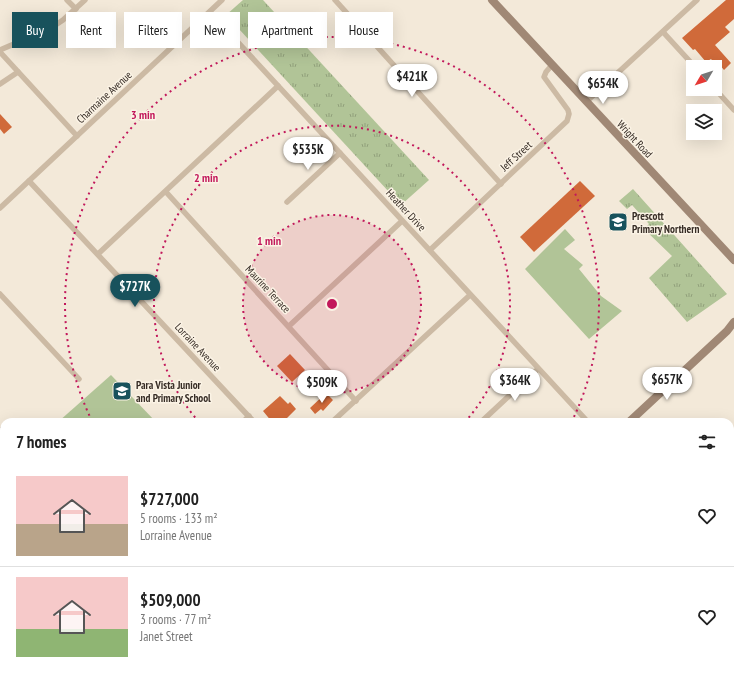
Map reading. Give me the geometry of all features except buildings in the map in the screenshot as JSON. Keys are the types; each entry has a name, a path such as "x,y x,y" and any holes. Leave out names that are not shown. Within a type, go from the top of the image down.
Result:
{"main road":[{"name":"Wright Road","path":"492,0 733,261"},
{"path":"633,418 731,330 734,322"}],"street":[{"path":"67,0 76,9"},
{"path":"77,136 0,51 47,30 76,9 85,0"},
{"name":"Charmaine Avenue","path":"210,12 222,0"},
{"path":"335,0 501,184"},
{"path":"586,102 697,0"},
{"name":"Charmaine Avenue","path":"0,208 190,31"},
{"path":"663,32 689,60"},
{"name":"Heather Drive","path":"240,45 584,418"},
{"name":"Jeff Street","path":"430,250 501,184 569,117 568,110 544,77 552,65"},
{"path":"0,84 18,72"},
{"path":"98,254 278,86"},
{"path":"721,96 734,110"},
{"path":"287,202 340,153"},
{"name":"Lorraine Avenue","path":"29,181 249,416"},
{"name":"Maurine Terrace","path":"166,192 356,400"},
{"path":"289,326 402,221"},
{"path":"0,294 79,379"},
{"path":"336,418 470,295"},
{"path":"485,418 538,369"}],"green space":[{"path":"243,0 263,0 274,12 248,12 248,39 240,30 240,12 229,12"},
{"path":"256,48 307,48 429,180 401,205"},
{"path":"633,189 727,294 687,322 649,278 672,256 644,229 649,224 632,205 627,209 619,201"},
{"path":"565,229 575,240 564,249 583,265 579,269 601,296 622,311 589,339 525,269"},
{"path":"111,375 152,418 63,418"}],"place":[{"name":"Prescott Primary Northern","path":"618,222"},
{"name":"Para Vista Junior and Primary School","path":"122,391"}]}
